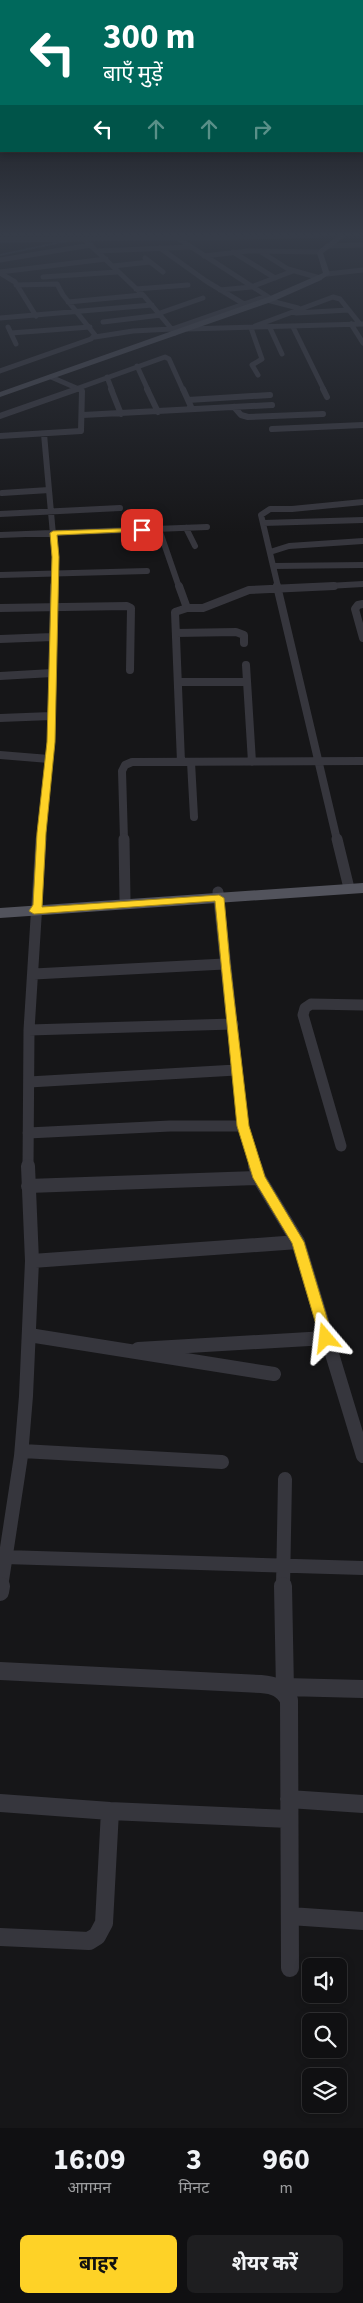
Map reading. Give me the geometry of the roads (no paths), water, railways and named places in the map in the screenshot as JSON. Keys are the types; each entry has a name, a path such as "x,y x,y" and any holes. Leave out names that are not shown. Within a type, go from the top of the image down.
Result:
{"main road":[{"path":"0,908 36,908 358,885"},
{"path":"0,914 125,898 219,895"}],"street":[{"path":"12,335 16,344"},
{"path":"0,371 95,337 106,335"},
{"path":"0,395 162,335"},
{"path":"252,335 262,359 252,365 258,375"},
{"path":"273,335 282,354"},
{"path":"297,335 327,397"},
{"path":"0,416 162,358 168,358 192,409"},
{"path":"0,364 9,368"},
{"path":"137,366 158,412"},
{"path":"0,436 79,432 83,415 82,391 51,377"},
{"path":"107,377 121,414"},
{"path":"188,400 270,396"},
{"path":"83,415 272,405"},
{"path":"234,407 244,416 323,414"},
{"path":"272,429 363,425"},
{"path":"0,1592 22,1451 32,1261 28,1186 29,1030 34,974 41,833 49,759 55,574 52,512 44,434"},
{"path":"2,493 49,490"},
{"path":"358,885 318,763 262,512 270,509 292,509 363,502"},
{"path":"0,514 120,508"},
{"path":"263,523 363,520"},
{"path":"0,535 207,527"},
{"path":"186,528 195,546"},
{"path":"159,529 187,608"},
{"path":"270,552 289,546 363,541"},
{"path":"274,566 363,565"},
{"path":"0,575 147,571"},
{"path":"194,817 186,762 174,612 187,608 196,609 212,606 242,591 279,587 363,584"},
{"path":"363,604 358,605 355,609 363,636"},
{"path":"0,608 120,605 131,608 130,670"},
{"path":"176,633 236,632 244,635 244,644"},
{"path":"0,639 53,637"},
{"path":"246,665 252,762"},
{"path":"0,676 52,673"},
{"path":"179,682 248,682"},
{"path":"0,718 51,716"},
{"path":"0,755 49,759"},
{"path":"125,898 122,771 125,765 132,762 318,763 363,761"},
{"path":"219,895 224,964 233,1024 236,1070 243,1126 259,1178 298,1242 363,1456"},
{"path":"34,974 224,964"},
{"path":"341,1146 303,1015 305,1008 311,1004 363,1004"},
{"path":"29,1030 233,1024"},
{"path":"29,1082 236,1070"},
{"path":"28,1133 170,1126 243,1126"},
{"path":"28,1186 259,1178"},
{"path":"32,1261 298,1242"},
{"path":"29,1335 113,1350 274,1374"},
{"path":"113,1350 326,1338"},
{"path":"22,1451 222,1462"},
{"path":"285,1479 282,1565 285,1689 289,1700 290,1968"},
{"path":"6,1557 363,1568"},
{"path":"0,1671 261,1684 276,1685 285,1689 363,1689"},
{"path":"290,1799 363,1804"},
{"path":"0,1802 110,1811 290,1819"},
{"path":"0,1937 89,1941 97,1936 104,1923 110,1811"},
{"path":"290,1916 363,1921"}]}
